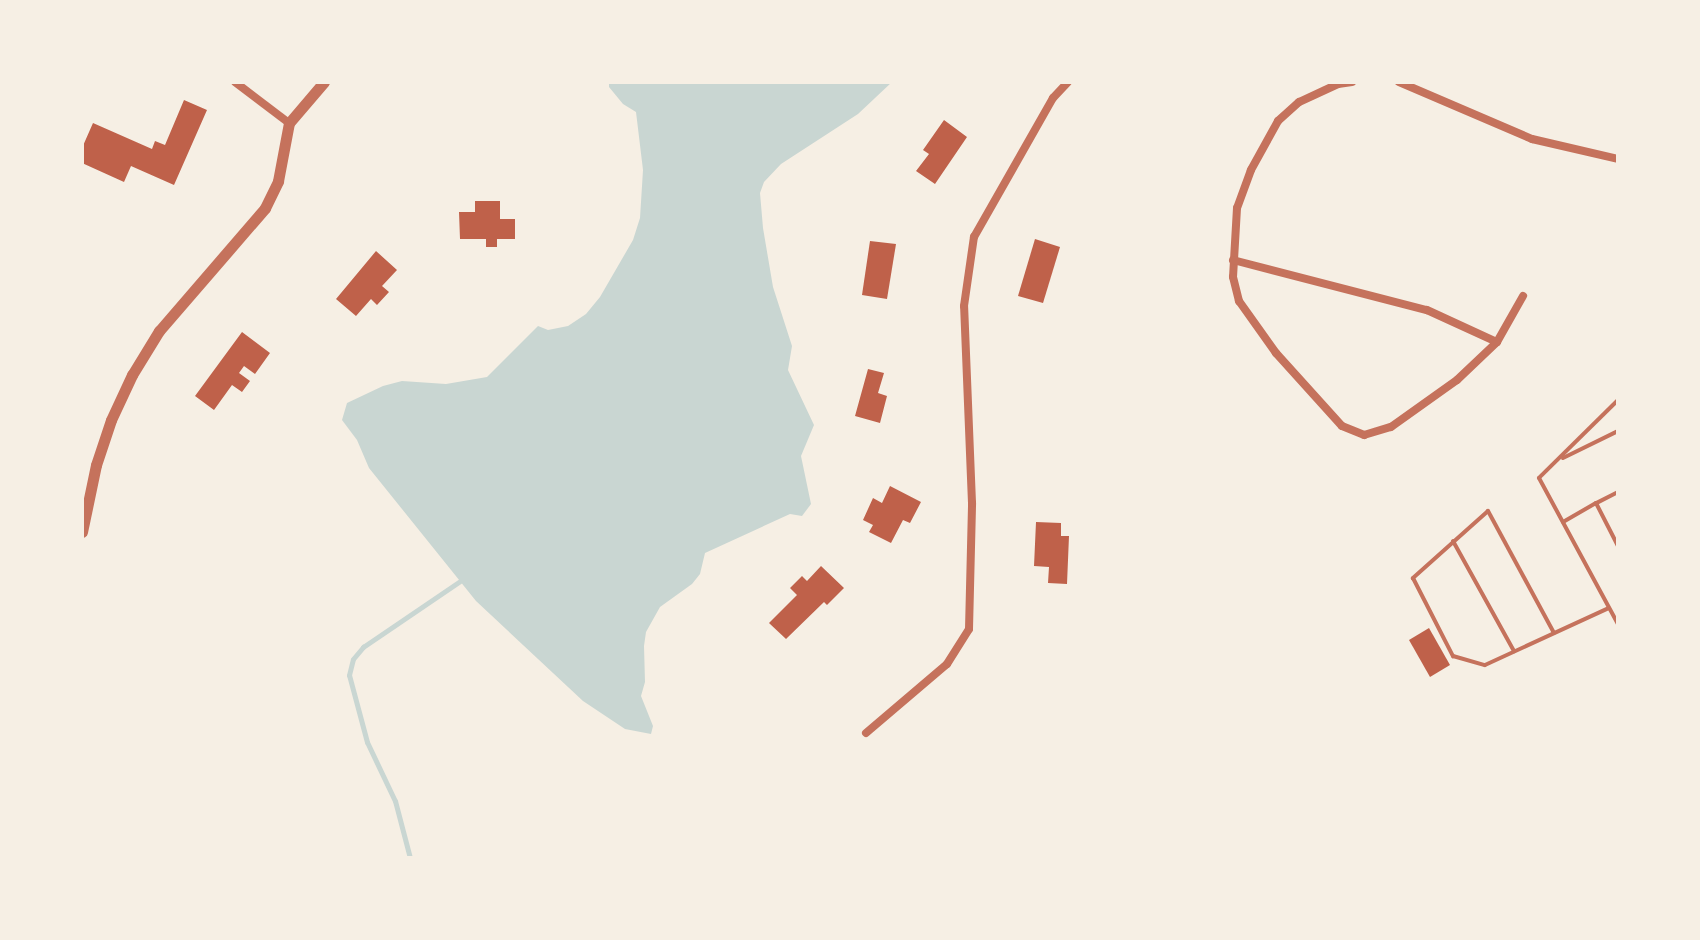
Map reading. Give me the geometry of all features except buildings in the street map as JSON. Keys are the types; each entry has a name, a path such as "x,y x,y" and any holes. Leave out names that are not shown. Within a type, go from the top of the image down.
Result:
{"street":[{"path":"235,82 289,123"},
{"path":"82,532 96,465 111,420 132,375 159,331 265,208 278,181 289,123 324,82"},
{"path":"866,733 947,664 969,629 972,503 964,306 974,237 1046,110 1068,82"},
{"path":"1352,82 1338,84 1299,102 1278,121 1251,170 1237,208 1233,260 1239,301 1251,321 1342,426 1364,435 1391,427 1457,380 1497,342 1523,296"},
{"path":"1399,82 1532,139 1618,159"},
{"path":"1233,260 1427,310 1497,342"}],"lane":[{"path":"1618,400 1539,478 1618,624"},
{"path":"1557,461 1618,431"},
{"path":"1563,522 1618,492"},
{"path":"1596,503 1617,541"},
{"path":"1554,633 1488,511 1413,578 1453,656 1485,665 1609,608"},
{"path":"1453,541 1514,652"}],"shaded area":[{"path":"609,82 892,82 858,114 781,164 764,182 760,193 763,228 773,287 792,346 788,370 814,425 801,456 811,504 802,516 790,514 705,553 700,574 692,584 660,607 646,632 644,646 645,682 641,696 653,726 651,734 625,729 583,701 476,601 369,468 357,440 342,420 347,403 383,386 402,381 446,384 487,377 538,326 548,330 568,326 586,314 600,297 633,240 640,218 643,170 636,112 623,104 609,87"}],"waterway":[{"path":"410,858 395,801 367,742 349,675 353,659 363,647 460,581"}]}
